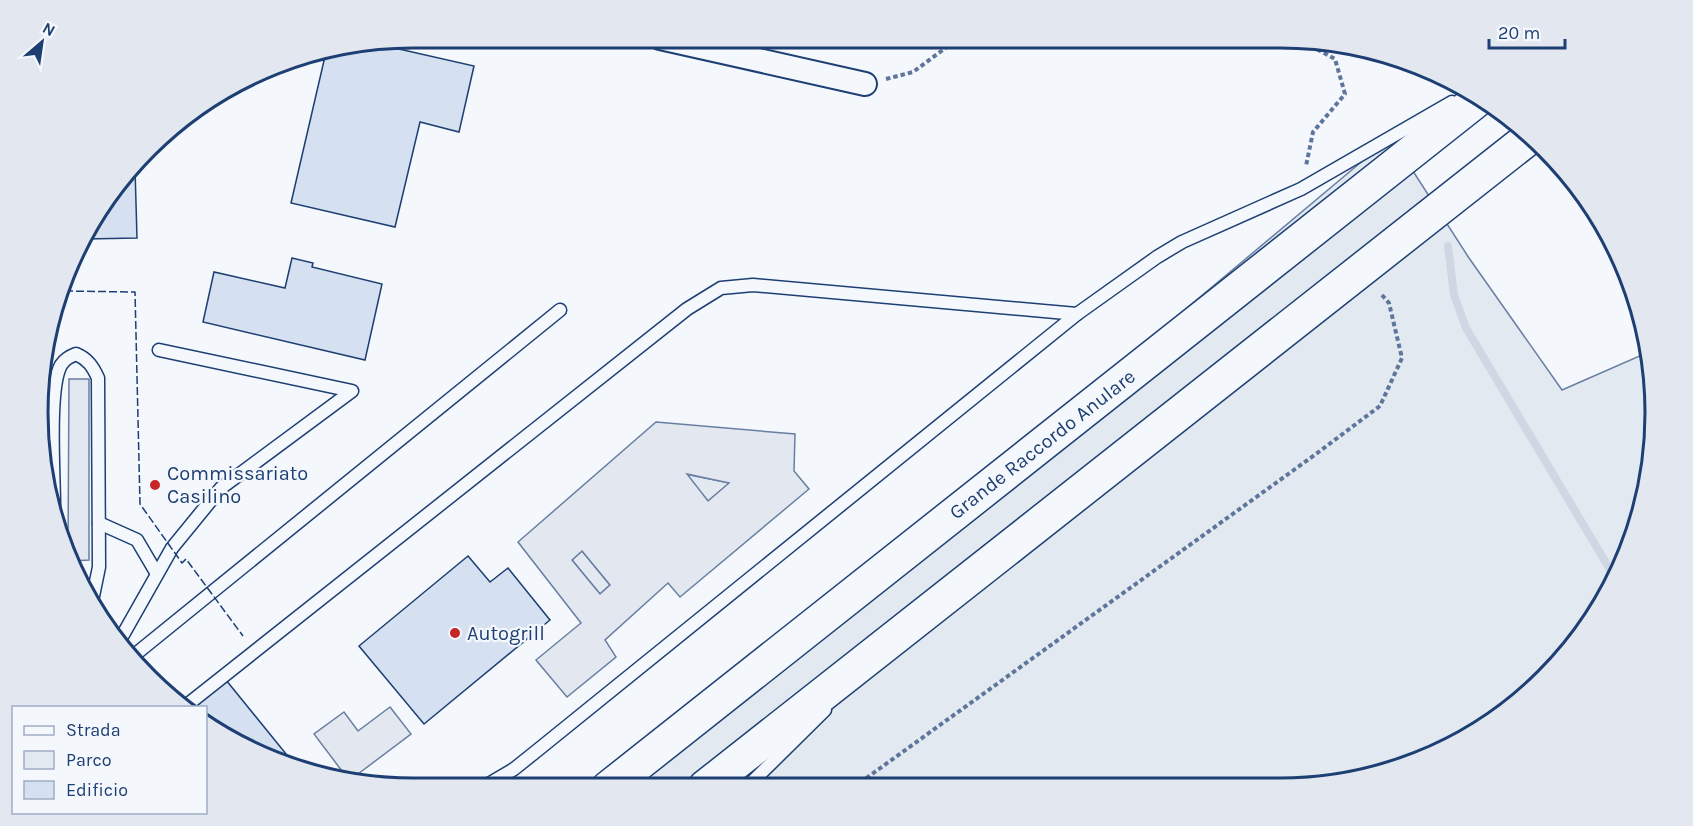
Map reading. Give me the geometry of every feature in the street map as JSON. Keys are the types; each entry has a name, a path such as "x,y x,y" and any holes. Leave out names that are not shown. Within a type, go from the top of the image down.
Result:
{"highway":[{"name":"Grande Raccordo Anulare","path":"621,778 1081,411 1327,221 1473,103"},
{"path":"718,778 1524,142"}],"street":[{"path":"705,48 865,84"}],"lane":[{"path":"499,778 540,749 1077,314 1157,257 1182,242 1301,189 1462,96"},
{"path":"190,702 687,309 721,288 753,285 1077,314"},
{"path":"138,652 560,310"},
{"path":"123,635 172,548 221,488 352,391 159,350"},
{"path":"54,478 54,388 61,365 67,358 76,354 93,366 98,378 99,567 94,590"},
{"path":"99,522 137,540 157,574"},
{"path":"757,778 802,735 888,643"}],"path":[{"path":"865,84 912,72 945,48"},
{"path":"1301,189 1313,132 1345,94 1335,59 1319,50"},
{"path":"866,778 1380,406 1402,358 1389,303 1382,295"}],"green space":[{"path":"1391,137 1469,258 1562,390 1640,356 1645,413 1638,484 1626,530 1596,596 1570,635 1554,654 1502,703 1463,729 1397,759 1328,775 1280,778 635,778 717,702"},
{"path":"685,474 730,483 708,501"},
{"path":"582,551 610,585 600,594 572,560"}],"shaded area":[{"path":"69,379 89,379 89,560 80,561 68,533"},
{"path":"656,422 795,434 794,471 809,489 680,597 668,583 605,640 616,657 567,697 536,660 581,623 518,542","holes":["687,474 729,483 708,501","582,551 610,585 600,594 572,560"]},
{"path":"390,707 411,734 358,774 342,771 314,734 344,712 358,731"}],"building":[{"path":"397,49 474,66 459,132 420,122 395,227 291,203 324,59 365,51"},
{"path":"135,176 137,238 93,239 110,210"},
{"path":"292,258 313,263 312,267 382,284 365,360 203,322 214,272 285,288"},
{"name":"Autogrill","path":"468,556 490,582 508,568 550,620 424,724 359,646"},
{"path":"226,680 287,756 230,729 207,714 207,706 195,706"}],"waterway":[{"path":"1448,246 1454,295 1466,328 1609,569"}],"fence":[{"path":"69,291 135,292 140,504 182,563 186,559 243,636"}],"place":[{"name":"Commissariato Casilino","path":"155,485"},
{"name":"Autogrill","path":"455,633"}]}
